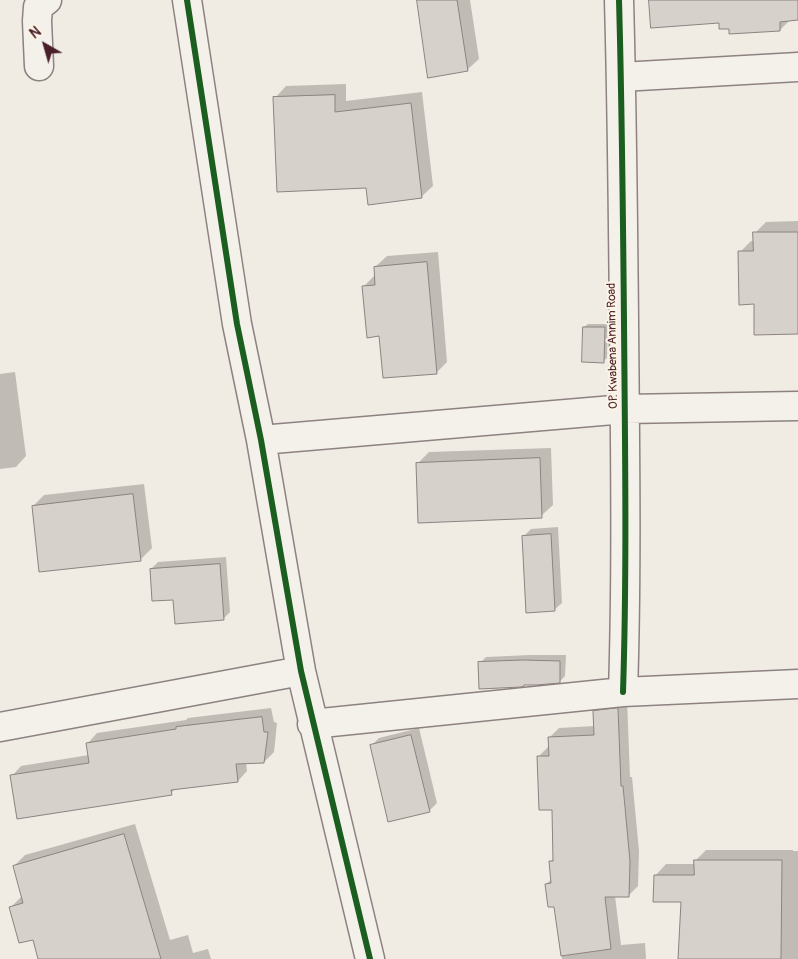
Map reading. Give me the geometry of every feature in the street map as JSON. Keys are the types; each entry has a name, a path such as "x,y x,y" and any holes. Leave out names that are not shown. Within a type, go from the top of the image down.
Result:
{"street":[{"path":"39,66 38,7 47,0"},
{"path":"187,0 237,324 261,440 300,671 370,959"},
{"name":"OP. Kwabena Annim Road","path":"619,0 625,409 625,638 623,692"},
{"path":"621,77 798,67"},
{"path":"261,440 625,409 798,406"},
{"path":"0,727 300,671"},
{"path":"312,724 623,692 798,684"}],"building":[{"path":"417,0 457,0 468,71 428,78"},
{"path":"649,0 798,0 798,20 780,22 780,31 729,34 729,29 719,29 719,23 651,28"},
{"path":"335,95 335,112 411,103 422,198 368,205 366,188 277,192 273,97"},
{"path":"753,232 798,232 798,334 754,335 754,304 739,305 738,251 753,251"},
{"path":"427,262 437,374 383,378 379,336 367,338 362,286 375,285 374,267"},
{"path":"583,327 605,327 604,363 582,362"},
{"path":"540,458 542,518 418,523 416,463"},
{"path":"133,494 141,561 39,572 32,506"},
{"path":"551,534 555,611 526,613 522,536"},
{"path":"220,564 224,620 175,624 173,600 152,601 150,569"},
{"path":"560,661 560,683 479,689 478,662"},
{"path":"618,708 621,786 623,786 630,861 629,897 605,897 611,949 561,956 554,907 548,907 545,884 551,883 549,861 553,861 552,810 539,810 537,756 549,756 548,737 594,735 593,711"},
{"path":"262,717 264,732 268,732 264,763 236,764 238,782 171,790 172,795 17,819 10,775 89,763 86,743 176,729 176,727"},
{"path":"411,735 430,812 388,822 370,745"},
{"path":"124,834 161,959 38,959 33,940 19,943 9,907 23,903 13,866"},
{"path":"694,860 782,860 781,959 678,959 681,902 653,902 654,875 694,875"}],"cycle path":[{"path":"187,0 237,324 261,440 301,671 370,959"},
{"path":"619,0 625,461 623,692"}]}
